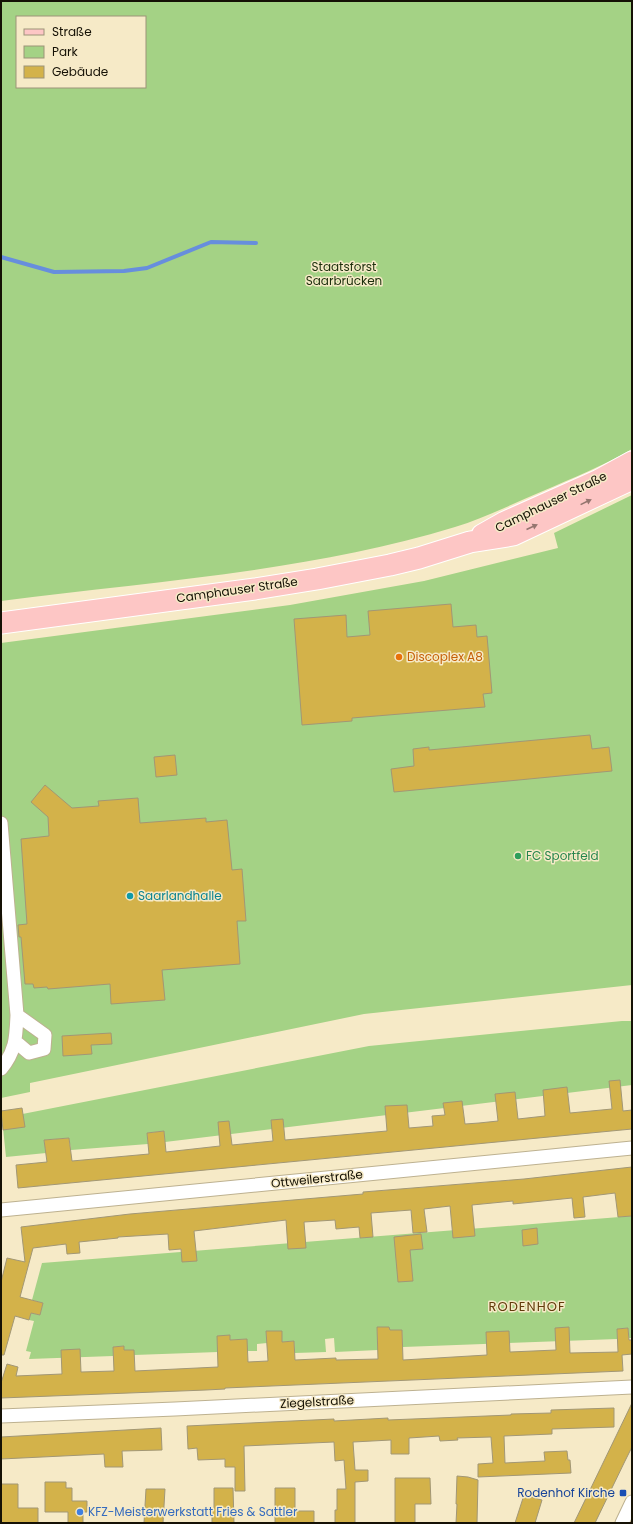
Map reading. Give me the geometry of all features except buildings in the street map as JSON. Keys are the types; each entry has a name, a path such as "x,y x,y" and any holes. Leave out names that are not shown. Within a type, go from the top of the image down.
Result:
{"main road":[{"name":"Camphauser Straße","path":"470,542 505,522 599,480 632,462"},
{"name":"Camphauser Straße","path":"1,623 317,579 398,563 470,542 513,535 632,479"}],"street":[{"path":"1,823 16,1015 16,1042 1,1069"},
{"path":"16,1015 45,1035 44,1049 29,1053 16,1042"},
{"name":"Ottweilerstraße","path":"1,1210 632,1148"},
{"name":"Ziegelstraße","path":"1,1416 632,1387"},
{"path":"622,1523 632,1502"}],"green space":[{"name":"Staatsforst Saarbrücken","path":"1,1 632,1 632,449 588,472 477,519 455,527 399,542 343,555 287,565 172,581 1,601"},
{"path":"632,495 632,985 364,1014 30,1083 30,1092 1,1098 1,643 290,605 424,581 558,548 554,533"},
{"path":"632,1021 632,1085 165,1142 164,1131 147,1133 148,1144 71,1150 69,1138 44,1140 46,1153 6,1157 2,1118 369,1046"},
{"path":"632,1216 632,1338 629,1338 628,1328 617,1329 617,1339 403,1347 402,1330 393,1330 390,1340 389,1327 377,1327 378,1350 335,1352 334,1338 325,1339 326,1352 295,1353 294,1341 282,1342 282,1331 266,1331 267,1343 257,1344 257,1351 247,1351 247,1339 230,1340 218,1352 134,1355 134,1350 124,1350 123,1346 113,1347 113,1356 29,1359 31,1352 26,1351 34,1321 29,1320 31,1313 40,1315 43,1303 32,1300 42,1263"}],"waterway":[{"path":"1,257 54,272 124,271 147,268 211,242 256,243"}],"place":[{"name":"Discoplex A8","path":"399,657"},
{"name":"FC Sportfeld","path":"518,856"},
{"name":"Saarlandhalle","path":"130,896"},
{"name":"Rodenhof Kirche","path":"623,1493"},
{"name":"KFZ-Meisterwerkstatt Fries & Sattler","path":"80,1512"}],"district":[{"name":"RODENHOF","path":"527,1306"}]}
